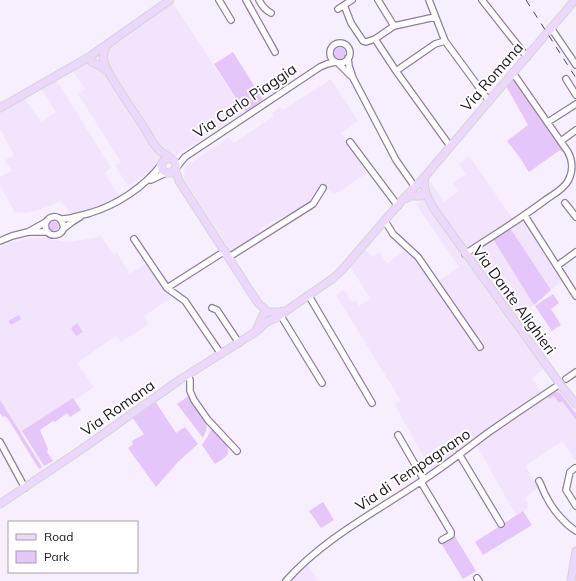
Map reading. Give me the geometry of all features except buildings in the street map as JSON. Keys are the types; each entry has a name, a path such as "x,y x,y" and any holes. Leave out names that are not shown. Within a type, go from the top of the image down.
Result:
{"main road":[{"path":"0,108 81,61 97,58 108,43 170,0"},
{"name":"Via Romana","path":"0,504 188,375 252,334 267,316 284,313 338,274 404,197 415,187 575,0"},
{"path":"97,58 110,75 158,150 162,169 172,171 267,316"},
{"path":"158,150 176,163 172,171"},
{"path":"161,164 166,159 171,158"},
{"name":"Via Romana","path":"422,193 424,180 428,171"},
{"path":"400,203 409,196 422,193 420,185 415,187"},
{"name":"Via Dante Alighieri","path":"422,193 465,254 576,404"},
{"path":"571,581 576,551"}],"street":[{"path":"219,0 231,20"},
{"path":"246,0 275,52"},
{"path":"259,0 263,7 271,13"},
{"path":"338,9 352,0"},
{"path":"378,0 394,26"},
{"path":"429,0 445,41 489,101"},
{"path":"482,0 527,57"},
{"path":"344,5 351,23 363,41 366,42 375,39 394,26 435,17"},
{"path":"551,28 576,65"},
{"path":"375,39 450,146"},
{"path":"396,71 435,44 445,41"},
{"path":"353,78 331,58 330,52 332,47 336,44 344,44 348,48 350,54 348,58 349,66 353,78 396,160 415,187"},
{"name":"Via Carlo Piaggia","path":"320,67 330,52"},
{"path":"336,62 344,62 348,58"},
{"name":"Via Carlo Piaggia","path":"184,157 320,67 336,62"},
{"path":"465,254 525,216 560,190 568,179 572,170 568,152 513,73"},
{"path":"566,79 576,95"},
{"path":"548,122 576,104"},
{"path":"561,141 576,130"},
{"path":"350,142 400,203"},
{"path":"171,158 184,157"},
{"path":"0,241 28,232 37,231 48,232 52,235 59,234 72,222 116,202 145,183 172,171 184,157"},
{"path":"145,183 161,164"},
{"path":"168,288 313,204 323,188"},
{"path":"565,203 576,217"},
{"path":"28,232 52,217 60,219 90,213"},
{"path":"525,216 576,296"},
{"path":"60,219 63,224 63,230"},
{"path":"384,221 393,234 418,257 480,347"},
{"path":"46,222 45,227 48,232"},
{"path":"134,239 168,288 185,301 221,354"},
{"path":"557,266 576,252"},
{"path":"309,296 372,404"},
{"path":"212,308 217,310 239,343"},
{"path":"284,313 322,383"},
{"path":"566,379 576,372"},
{"path":"188,375 190,380 190,391 194,400 208,420 237,451"},
{"name":"Via di Tempagnano","path":"286,581 305,561 351,526 423,481 489,432 560,384"},
{"path":"398,435 451,532 451,535 442,540"},
{"path":"0,442 25,488"},
{"path":"459,454 501,524"},
{"path":"575,468 570,472 566,490 576,506"},
{"path":"539,481 545,491 546,497 561,518 576,531"}],"shaded area":[{"path":"173,3 244,112 128,186 115,166 121,162 78,94 85,89 72,70"},
{"path":"55,78 111,168 104,173 119,196 99,206 70,213 61,201 39,210 26,213 15,213 0,185 0,177 12,171 5,160 14,155 0,129 0,112 24,98 41,122 56,112 40,87"},
{"path":"331,79 358,121 341,133 369,172 335,194 321,185 310,201 284,218 280,217 259,230 262,234 232,253 183,178 185,167 229,137 234,143 274,116 272,113 280,107 283,110"},
{"path":"469,156 516,223 523,221 527,222 563,280 551,290 510,228 493,239 534,305 512,323 545,368 532,378 542,393 556,384 576,411 576,461 562,441 525,466 539,487 525,498 529,507 516,515 474,441 431,471 395,405 401,401 336,295 344,290 352,302 356,301 359,306 370,299 350,266 365,249 372,256 380,252 387,264 406,249 417,258 435,283 459,267 416,204 422,201 429,194 429,180 444,202 458,191 453,183 466,174 459,164"},
{"path":"100,235 114,255 117,253 130,274 148,262 171,298 144,316 149,324 121,342 116,336 77,363 94,387 20,437 0,403 0,248 10,242 40,237 66,242 95,238"},
{"path":"307,564 318,581 289,581 293,576"}],"green space":[{"path":"338,48 342,48 344,49 344,57 338,58 335,55 335,51"},
{"path":"233,52 263,100 245,112 214,64"},
{"path":"511,80 515,80 564,150 562,152 560,150 529,172 507,141 528,125 506,86"},
{"path":"54,221 59,226 54,231 49,226"},
{"path":"510,228 551,290 534,305 493,239"},
{"path":"553,294 559,303 551,309 561,325 552,331 535,306"},
{"path":"19,315 21,319 11,325 8,321"},
{"path":"77,323 83,332 76,336 71,328"},
{"path":"556,392 560,393 576,414 576,420 562,401 559,403 554,396 549,399 548,397"},
{"path":"189,396 207,424 203,438 177,404"},
{"path":"73,398 81,410 70,417 67,413 55,422 53,421 40,430 48,449 47,452 53,461 44,466 22,431"},
{"path":"0,400 42,467 39,469 8,419 5,416 3,417 0,413"},
{"path":"155,401 176,433 185,427 198,444 178,462 156,487 128,448 133,444 132,441 144,434 132,417"},
{"path":"212,429 222,440 228,450 226,456 215,464 202,445"},
{"path":"323,502 334,520 321,528 309,511"},
{"path":"523,511 532,525 483,555 475,542"},
{"path":"454,535 476,571 463,579 441,543"}],"railway":[{"path":"526,0 576,78"}]}
